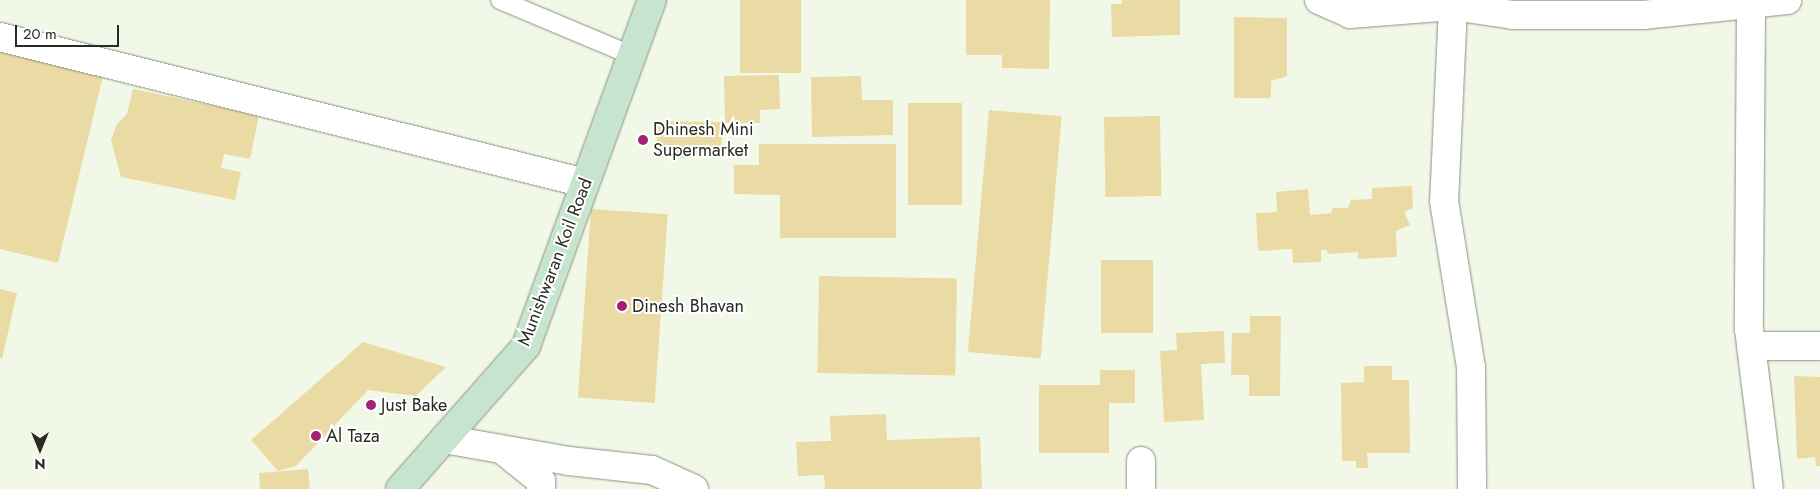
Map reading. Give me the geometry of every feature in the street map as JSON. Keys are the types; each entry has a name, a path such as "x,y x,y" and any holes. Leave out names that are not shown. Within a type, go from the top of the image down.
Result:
{"main road":[{"name":"Munishwaran Koil Road","path":"400,489 526,346 652,0"}],"street":[{"path":"1319,0 1350,14 1453,6 1513,15 1564,8 1643,15 1751,7 1787,0"},
{"path":"1453,6 1444,201 1471,367 1472,489"},
{"path":"1751,7 1751,346 1769,489"},
{"path":"0,37 585,183"},
{"path":"1751,346 1820,346"},
{"path":"444,439 503,450 652,470 694,489"},
{"path":"503,450 542,481 541,489"},
{"path":"1141,462 1141,489"}],"lane":[{"path":"500,0 631,55"}],"building":[{"path":"740,0 801,0 801,73 740,73"},
{"path":"966,0 1050,0 1049,69 1002,68 1002,55 966,55"},
{"path":"1122,0 1180,0 1180,35 1112,37 1111,4 1122,4"},
{"path":"1234,17 1287,18 1287,76 1271,81 1271,98 1234,98"},
{"path":"0,52 103,76 58,263 0,249"},
{"path":"779,75 780,109 760,110 760,123 725,123 724,76"},
{"path":"861,76 862,100 893,100 893,135 812,137 811,77"},
{"path":"133,89 259,115 250,159 224,154 221,168 241,172 235,200 121,177 111,140 117,124 127,114"},
{"path":"908,103 962,103 962,205 908,205"},
{"path":"989,110 1062,116 1041,358 968,352"},
{"path":"1160,116 1161,196 1105,197 1104,117"},
{"path":"657,121 722,122 721,158 656,157"},
{"path":"759,144 896,144 896,238 780,238 780,195 734,194 734,165 759,165"},
{"path":"1412,186 1413,208 1404,212 1410,225 1396,231 1397,257 1358,259 1358,252 1328,254 1327,250 1321,250 1321,262 1293,263 1292,249 1258,251 1256,213 1277,212 1276,192 1308,189 1310,215 1331,213 1333,208 1348,208 1351,200 1372,199 1372,188"},
{"name":"Dinesh Bhavan","path":"591,209 668,214 655,403 578,398"},
{"path":"1101,260 1153,260 1153,333 1101,333"},
{"path":"819,276 957,278 955,375 817,373"},
{"path":"0,289 17,293 2,359 0,358"},
{"path":"1250,316 1281,316 1280,396 1249,396 1249,375 1231,375 1232,333 1250,333"},
{"path":"1224,331 1225,363 1201,364 1204,420 1164,422 1160,351 1177,350 1176,333"},
{"path":"363,342 446,367 416,396 368,390 296,466 278,471 251,440"},
{"path":"1364,366 1392,366 1392,380 1409,380 1410,453 1367,453 1368,468 1356,468 1356,461 1342,461 1341,383 1364,382"},
{"path":"1100,370 1135,370 1135,403 1109,403 1109,453 1039,453 1039,385 1100,385"},
{"path":"1794,376 1820,377 1820,466 1816,466 1815,457 1797,459"},
{"path":"886,414 887,440 980,437 982,489 825,489 824,475 798,476 796,442 831,441 830,416"},
{"path":"308,469 310,489 260,489 259,473"}],"place":[{"name":"Dhinesh Mini Supermarket","path":"643,140"},
{"name":"Dinesh Bhavan","path":"622,306"},
{"name":"Just Bake","path":"371,405"},
{"name":"Al Taza","path":"316,436"}]}
